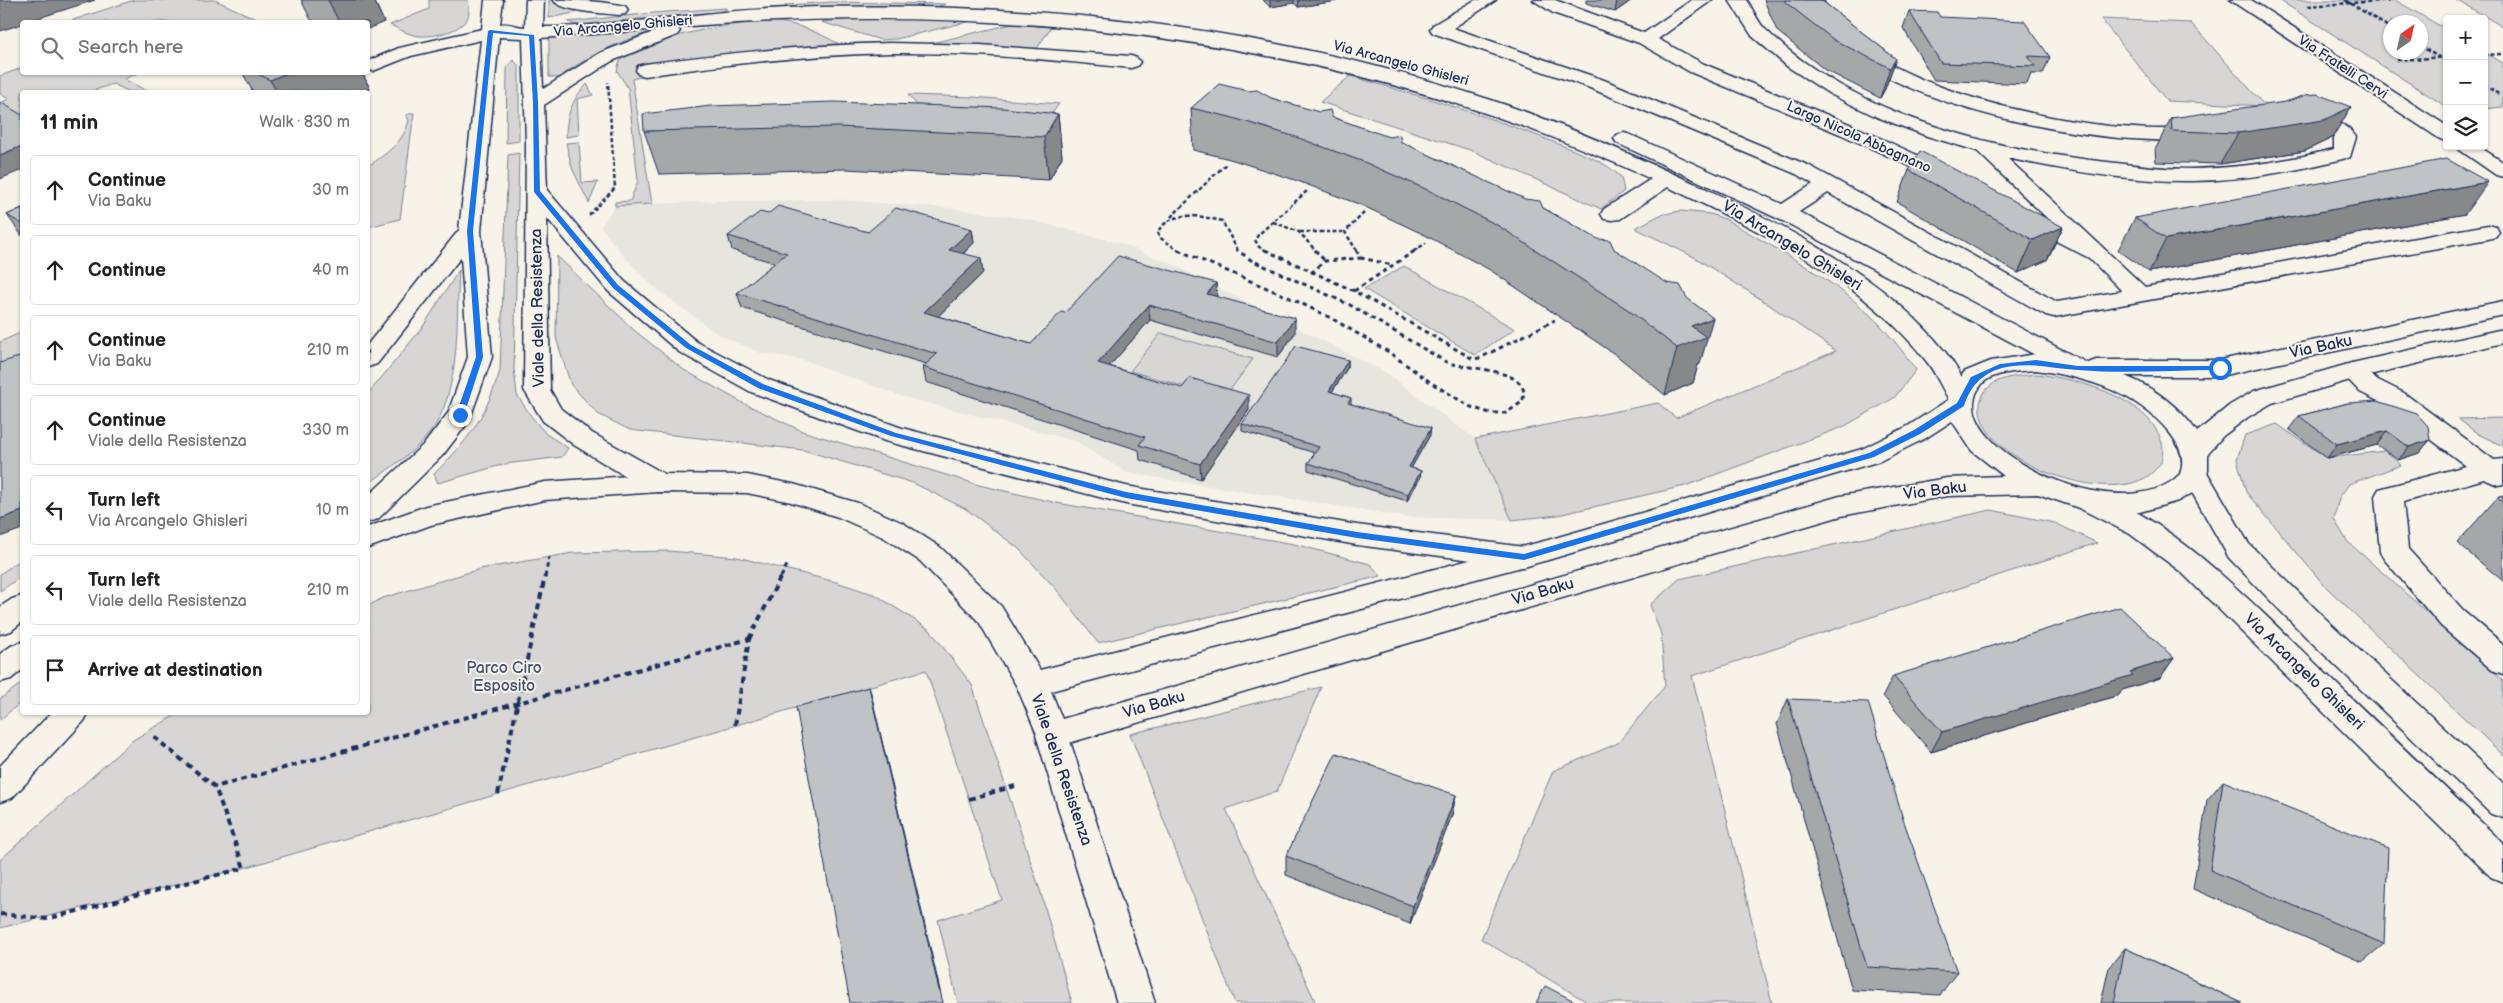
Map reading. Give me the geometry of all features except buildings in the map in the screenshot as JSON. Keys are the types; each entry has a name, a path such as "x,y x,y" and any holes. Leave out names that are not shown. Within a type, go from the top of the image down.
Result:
{"street":[{"path":"370,510 434,449 460,415 480,357 470,231 494,0"},
{"name":"Viale della Resistenza","path":"535,0 533,28 537,192 537,390 552,415 584,439 658,483"},
{"name":"Via Arcangelo Ghisleri","path":"562,0 568,3 619,10 783,7 1002,8 1088,6 1215,22 1292,35 1458,77 1620,137 1710,176 1785,212 2078,368"},
{"path":"1487,0 1439,29 1597,84 1802,170 2054,310 2488,232"},
{"name":"Largo Nicola Abbagnano","path":"1542,0 1559,9 1625,32 1645,30 1697,68 1847,130 1965,185"},
{"path":"1645,30 1660,31 1703,0"},
{"path":"1738,0 1758,31 1803,69 1834,88 1901,120 1985,148 2036,160 2116,170 2188,175 2238,173 2299,165 2343,153 2346,137 2339,130 2318,120 2295,116 2286,118"},
{"path":"1814,0 1823,20 1848,44 1883,67 1925,88 2013,116 2095,130 2182,136 2219,131"},
{"name":"Via Fratelli Cervi","path":"2239,0 2443,132"},
{"name":"Via Fratelli Cervi","path":"2259,0 2443,117"},
{"name":"Via Arcangelo Ghisleri","path":"783,7 880,44 884,48"},
{"name":"Via Arcangelo Ghisleri","path":"536,102 606,57 654,37 706,19 759,8"},
{"name":"Via Arcangelo Ghisleri","path":"884,48 903,40 943,31 1002,8 1286,51 1444,91 1552,128 1731,208 1850,278 1886,306 1935,354 1961,402 1966,424 1986,451 2022,477 2041,485"},
{"name":"Via Arcangelo Ghisleri","path":"533,28 619,10"},
{"name":"Via Arcangelo Ghisleri","path":"490,31 706,19"},
{"path":"393,71 462,40 490,31"},
{"path":"373,65 389,56 428,44 462,40"},
{"name":"Via Arcangelo Ghisleri","path":"645,70 727,58 884,48 1027,52 1131,62"},
{"path":"1444,91 1458,77"},
{"path":"2488,147 2503,156"},
{"path":"1985,148 2140,295"},
{"path":"2470,150 2503,171"},
{"path":"1612,214 1667,178"},
{"name":"Via Arcangelo Ghisleri","path":"1785,212 1827,184"},
{"name":"Viale della Resistenza","path":"537,192 616,286 688,346 760,386 894,435 1126,495 1357,535 1524,557"},
{"path":"2009,207 2096,254"},
{"path":"370,356 470,231"},
{"name":"Via Baku","path":"2078,368 2220,368 2503,308"},
{"name":"Via Baku","path":"2087,500 2110,503 2146,502 2175,494 2214,430 2239,411 2264,397 2352,371 2503,336"},
{"path":"1032,684 1524,557 1871,455 1917,432 1961,402 1974,378 2000,366 2036,362 2078,368 2101,375 2135,390 2171,415 2193,445 2194,462 2239,551 2317,629 2503,804"},
{"path":"2352,371 2369,386 2396,399 2498,472"},
{"path":"2498,472 2389,496 2394,552 2452,618 2503,662"},
{"name":"Viale della Resistenza","path":"370,537 426,516 545,491 658,483 756,486 793,493 848,510 893,530 930,554 990,614 1032,684 1052,735 1136,1003"},
{"path":"2041,485 2087,500"},
{"name":"Via Baku","path":"1052,735 1840,506 1947,487 2041,485"},
{"name":"Via Arcangelo Ghisleri","path":"2087,500 2140,527 2191,565 2270,639 2503,866"},
{"path":"0,623 20,608"},
{"path":"0,670 20,655"},
{"path":"0,788 70,715"}],"path":[{"path":"2345,0 2383,24"},
{"path":"2308,6 2393,0"},
{"path":"2428,51 2443,60"},
{"path":"2488,55 2503,54"},
{"path":"2428,59 2443,58"},
{"path":"588,216 615,188 609,79"},
{"path":"2488,87 2500,94"},
{"path":"1171,218 1196,214 1216,218 1225,225 1233,243 1242,255 1346,303 1448,363 1473,370 1502,372 1513,377 1521,384 1525,394 1523,402 1512,411 1494,414 1479,411 1463,403 1393,355 1320,312 1167,244 1159,237 1158,231 1171,218 1226,164"},
{"path":"1307,191 1258,235 1256,244 1264,251 1354,291 1473,358 1480,358 1555,320"},
{"path":"1273,222 1299,232 1345,232 1364,213"},
{"path":"1299,232 1325,262"},
{"path":"1345,232 1361,258"},
{"path":"1354,291 1426,243"},
{"path":"1311,273 1325,262 1361,258 1393,265"},
{"path":"498,794 549,557"},
{"path":"735,725 749,639 788,563"},
{"path":"215,787 749,639"},
{"path":"0,914 47,919 244,868 215,787 154,737"},
{"path":"969,799 1015,786"}],"shaded area":[{"path":"841,200 949,208 1027,219 1119,243 1170,263 1386,373 1475,439 1512,520 1407,517 1127,473 1075,441 900,396 804,360 761,353 719,335 654,287 621,253 601,227 615,206 716,201"}],"green space":[{"path":"134,0 215,0 259,20 73,20"},
{"path":"429,0 468,0 469,12 467,19 463,24 452,30 431,36 415,35 390,25 429,9"},
{"path":"549,0 589,10 549,18"},
{"path":"2279,0 2395,0 2421,15 2383,15 2383,60 2428,60 2428,19 2443,28 2443,104"},
{"path":"2457,0 2503,0 2503,27 2488,18 2488,15 2483,15"},
{"path":"832,2 946,4 936,7 785,7 786,5"},
{"path":"726,8 726,10 716,12 575,25 568,22 653,13"},
{"path":"853,19 950,20 967,22 896,39 881,40 821,22"},
{"path":"2101,19 2191,23 2265,106 2167,101"},
{"path":"771,21 806,29 839,44 839,47 728,53 641,64 641,77 632,79 652,204 615,206 615,202 630,201 638,181 628,88 617,71 623,57 676,36 733,25"},
{"path":"1012,24 1051,27 1036,50 923,45"},
{"path":"651,28 650,32 614,45 591,57 559,78 549,77 549,37"},
{"path":"2488,54 2503,63 2503,107 2488,109"},
{"path":"513,60 519,66 519,141 506,143 507,67"},
{"path":"20,69 20,75 133,75 124,79 145,90 126,90 113,84 95,90 20,90 20,116 0,103 9,99 0,94 0,76"},
{"path":"1350,76 1483,116 1585,155 1615,171 1621,177 1624,191 1601,209 1473,151 1320,102"},
{"path":"587,84 593,95 577,99 579,135 566,137 567,122 571,108 577,96"},
{"path":"908,95 973,97 1059,104 1033,139 917,105"},
{"path":"414,113 400,219 370,226 370,165 393,147 403,135 409,120 406,115"},
{"path":"579,142 582,183 598,182 589,203 572,168 566,143"},
{"path":"519,153 514,369 517,395 546,434 568,448 562,457 505,464 438,483 434,474 457,450 482,416 500,371 508,155"},
{"path":"1681,211 1710,214 1725,219 1818,274 1876,320 1916,370 1894,398 1843,427 1685,486 1558,515 1512,520 1475,439 1658,403 1676,418 1836,351 1765,302 1694,257 1635,228 1660,215"},
{"path":"557,256 635,331 684,370 743,403 802,431 979,485 1057,503 1294,544 1370,564 1381,576 1098,643 1057,590 1018,548 966,509 913,483 803,450 630,430 598,414 571,385 556,338"},
{"path":"1404,266 1515,329 1475,355 1364,289"},
{"path":"459,270 456,349 450,389 444,407 436,424 422,442 370,483 370,392 422,328"},
{"path":"20,333 20,364 0,371 0,342"},
{"path":"1161,333 1253,359 1224,398 1130,371"},
{"path":"2036,374 2071,380 2110,393 2127,402 2143,414 2155,427 2163,445 2161,463 2148,476 2129,484 2105,485 2078,482 2051,474 2025,462 2003,447 1987,430 1980,411 1983,395 1989,387 1999,381 2011,377"},
{"path":"2503,418 2503,446 2478,434 2458,419"},
{"path":"2277,424 2327,458 2385,451 2401,465 2349,484 2339,498 2334,519 2347,541 2503,680 2503,755 2324,585 2246,492 2237,459 2245,435"},
{"path":"1991,510 2055,523 2097,543 1692,676 1772,1003 1589,1003 1481,939 1553,771 1618,743 1665,686 1661,634 1650,605 1679,579"},
{"name":"Parco Ciro Esposito","path":"669,551 737,557 836,582 876,595 930,630 972,685 1040,890 1072,1003 958,1003 938,920 1002,900 926,670 244,868 0,928 0,860 133,740 176,715 370,715 370,605 383,598 480,569 573,553"},
{"path":"20,560 20,577 0,591 0,574"},
{"path":"20,684 20,703 0,720 0,699"},
{"path":"1321,687 1277,791 1226,809 1316,1003 1235,1003 1130,734"}],"route":[{"path":"460,415 480,357 470,231 490,31 532,35 536,102 537,192 559,221 616,286 688,346 760,386 894,435 1126,495 1357,535 1524,557 1871,455 1917,432 1961,404 1961,399 1974,378 2000,366 2036,362 2078,368 2220,368"}]}
